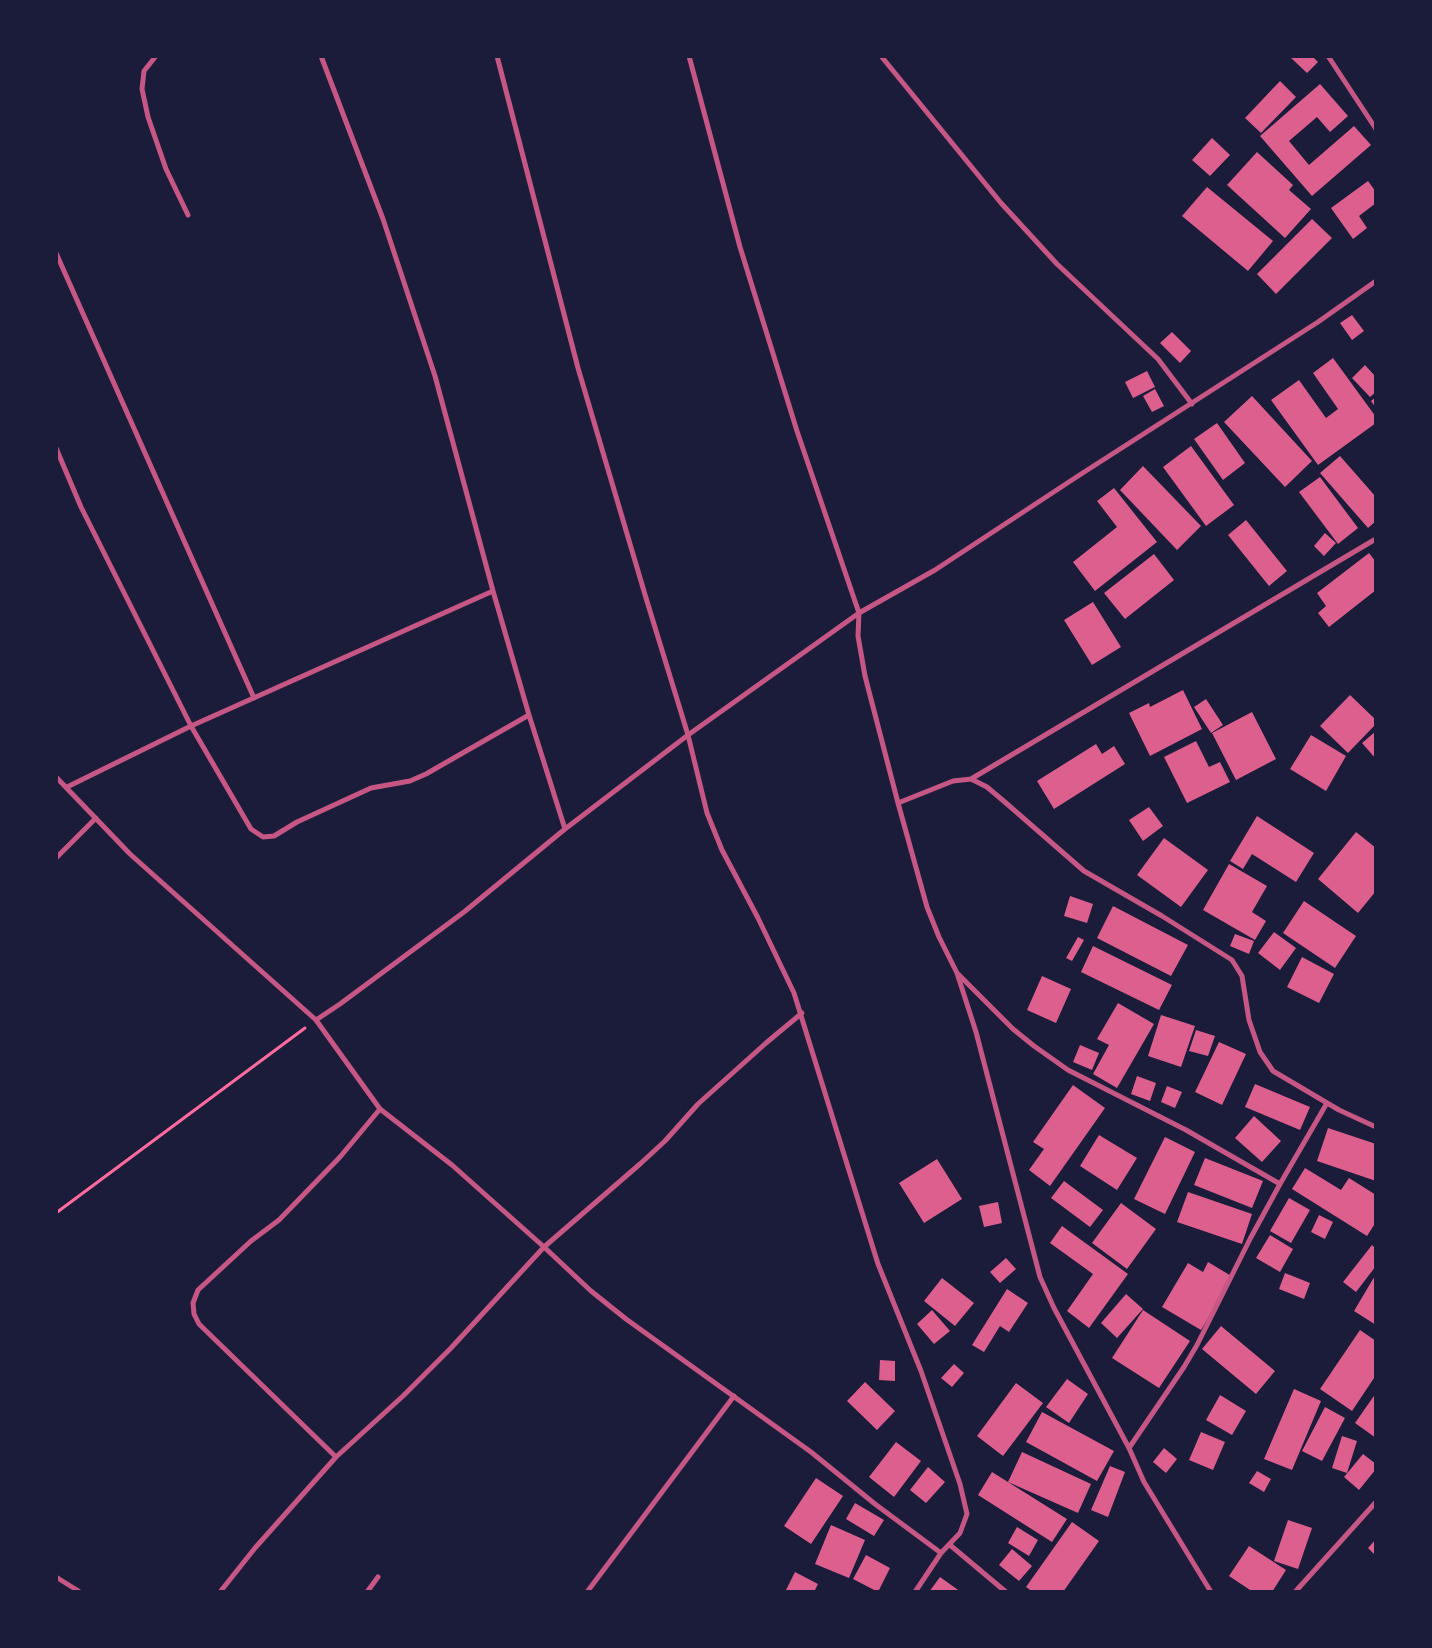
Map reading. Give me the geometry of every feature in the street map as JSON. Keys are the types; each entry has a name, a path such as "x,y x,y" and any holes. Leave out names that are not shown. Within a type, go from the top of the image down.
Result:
{"street":[{"path":"156,56 144,71 142,89 148,116 166,169 188,215"},
{"path":"321,56 383,219 435,376 493,591 565,829"},
{"path":"497,56 578,368 688,734 707,813 722,850 758,918 802,1013 878,1264 921,1370 960,1484 967,1514 960,1533 941,1553 916,1592"},
{"path":"689,56 743,256 797,431 859,614 858,636 865,676 898,804 927,907 957,973 976,1032 1040,1277 1054,1308 1129,1448 1144,1482 1211,1592"},
{"path":"881,56 1001,202 1058,264 1158,359 1192,404"},
{"path":"1328,56 1376,129"},
{"path":"56,254 254,698"},
{"path":"316,1020 464,912 565,829 688,734 859,614 935,570 1318,322 1376,281"},
{"path":"56,448 81,508 191,726 251,829 263,837 274,836 297,822 371,788 410,781 426,774 529,715"},
{"path":"898,804 953,781 971,779 1374,540"},
{"path":"67,787 191,726 493,591"},
{"path":"56,777 130,854 316,1020 380,1109 452,1165 591,1291 626,1319 811,1452 875,1504 941,1553"},
{"path":"971,779 993,793 1084,871 1162,916 1232,960 1242,976 1249,1020 1260,1052 1273,1071 1327,1103 1376,1126"},
{"path":"56,858 96,818"},
{"path":"957,973 1013,1029 1068,1070 1186,1130 1280,1184"},
{"path":"220,1592 255,1548 336,1457 451,1348 544,1247 640,1164 698,1104 766,1042 802,1013"},
{"path":"1129,1448 1197,1345 1280,1184 1327,1103"},
{"path":"336,1457 199,1324 194,1314 193,1303 198,1290 251,1241 279,1220 340,1156 380,1109"},
{"path":"587,1592 734,1396"},
{"path":"1295,1592 1376,1502"},
{"path":"950,1544 1006,1592"},
{"path":"56,1577 80,1592"},
{"path":"367,1592 378,1577"}],"path":[{"path":"56,1213 316,1020"}],"building":[{"path":"1289,56 1312,56 1318,62 1307,73"},
{"path":"1280,81 1296,97 1261,133 1245,118"},
{"path":"1320,84 1348,116 1330,132 1317,117 1289,141 1309,165 1354,126 1371,145 1312,196 1260,136"},
{"path":"1212,138 1230,155 1210,176 1192,160"},
{"path":"1257,152 1293,185 1289,190 1311,209 1285,238 1227,185"},
{"path":"1368,181 1376,192 1376,203 1359,216 1367,228 1353,239 1331,208"},
{"path":"1207,187 1273,241 1248,271 1182,216"},
{"path":"1312,219 1332,238 1276,294 1257,274"},
{"path":"1352,315 1364,331 1352,340 1340,323"},
{"path":"1172,332 1191,351 1180,363 1160,343"},
{"path":"1333,358 1376,417 1376,423 1318,465 1271,400 1299,380 1326,418 1338,409 1313,373"},
{"path":"1365,365 1376,377 1376,392 1370,397 1352,378"},
{"path":"1147,371 1155,387 1133,398 1125,382"},
{"path":"1155,389 1164,406 1152,412 1143,396"},
{"path":"1252,396 1312,461 1285,487 1224,422"},
{"path":"1376,397 1376,408 1371,401"},
{"path":"1217,423 1245,463 1223,480 1194,439"},
{"path":"1191,446 1234,505 1206,526 1163,467"},
{"path":"1340,456 1376,497 1376,521 1368,528 1320,473"},
{"path":"1143,466 1201,526 1177,550 1120,490"},
{"path":"1320,477 1358,528 1338,544 1299,492"},
{"path":"1114,488 1157,542 1095,591 1073,562 1117,527 1097,501"},
{"path":"1246,520 1287,571 1269,586 1228,535"},
{"path":"1325,533 1336,543 1324,556 1314,546"},
{"path":"1369,553 1376,562 1376,590 1329,627 1318,613 1326,606 1317,593"},
{"path":"1154,554 1174,580 1125,619 1104,593"},
{"path":"1093,602 1121,647 1092,665 1064,620"},
{"path":"1183,690 1202,729 1150,756 1129,713 1149,703 1150,707"},
{"path":"1350,695 1376,720 1376,724 1348,753 1320,726"},
{"path":"1206,699 1223,725 1211,733 1194,707"},
{"path":"1252,712 1276,759 1236,780 1212,733"},
{"path":"1376,731 1376,759 1362,743"},
{"path":"1311,735 1346,756 1326,791 1290,769"},
{"path":"1196,741 1209,767 1220,762 1230,782 1187,803 1164,757"},
{"path":"1096,744 1102,754 1114,746 1125,764 1054,809 1037,781"},
{"path":"1149,807 1163,826 1143,841 1129,820"},
{"path":"1257,816 1314,853 1296,882 1252,854 1243,869 1230,861"},
{"path":"1356,832 1376,848 1376,891 1358,913 1318,879"},
{"path":"1164,838 1208,870 1181,907 1137,875"},
{"path":"1229,864 1267,886 1252,912 1266,921 1255,940 1203,910"},
{"path":"1070,896 1093,904 1087,923 1064,916"},
{"path":"1304,901 1356,936 1335,968 1283,933"},
{"path":"1113,906 1188,945 1171,976 1097,938"},
{"path":"1274,932 1296,948 1280,970 1258,953"},
{"path":"1235,934 1254,941 1249,954 1230,946"},
{"path":"1078,937 1084,940 1072,961 1066,958"},
{"path":"1093,946 1172,985 1159,1010 1081,972"},
{"path":"1302,957 1334,974 1319,1003 1287,987"},
{"path":"1042,976 1071,989 1056,1023 1027,1010"},
{"path":"1118,1003 1154,1024 1117,1088 1093,1074 1109,1045 1097,1039"},
{"path":"1161,1015 1195,1026 1181,1067 1148,1056"},
{"path":"1196,1030 1215,1036 1208,1056 1189,1051"},
{"path":"1219,1042 1246,1054 1222,1105 1195,1092"},
{"path":"1080,1045 1099,1053 1092,1070 1073,1062"},
{"path":"1137,1076 1156,1083 1150,1101 1131,1094"},
{"path":"1255,1084 1310,1107 1300,1130 1245,1107"},
{"path":"1073,1085 1105,1108 1050,1186 1029,1170 1044,1149 1033,1142"},
{"path":"1167,1086 1182,1092 1175,1108 1161,1102"},
{"path":"1254,1116 1281,1141 1262,1162 1235,1138"},
{"path":"1328,1128 1376,1144 1376,1181 1317,1161"},
{"path":"1099,1135 1137,1158 1117,1190 1080,1166"},
{"path":"1165,1137 1195,1152 1165,1214 1134,1199"},
{"path":"1205,1158 1263,1181 1252,1208 1194,1185"},
{"path":"937,1159 962,1199 924,1223 899,1183"},
{"path":"1305,1168 1341,1190 1349,1178 1376,1195 1376,1222 1367,1236 1292,1189"},
{"path":"1064,1181 1103,1210 1090,1227 1051,1198"},
{"path":"1188,1192 1252,1214 1242,1244 1177,1222"},
{"path":"1289,1198 1310,1210 1291,1243 1270,1231"},
{"path":"998,1202 1002,1223 984,1227 979,1206"},
{"path":"1121,1203 1156,1229 1127,1269 1092,1243"},
{"path":"1319,1215 1333,1222 1325,1239 1311,1232"},
{"path":"1062,1226 1128,1274 1089,1328 1067,1311 1093,1274 1050,1243"},
{"path":"1270,1235 1293,1249 1280,1272 1256,1258"},
{"path":"1372,1245 1376,1249 1376,1266 1356,1292 1343,1282"},
{"path":"1006,1258 1016,1269 1000,1283 990,1272"},
{"path":"1208,1262 1233,1277 1201,1330 1162,1307 1188,1263 1203,1272"},
{"path":"1285,1273 1310,1283 1304,1299 1279,1289"},
{"path":"1376,1274 1376,1325 1354,1311"},
{"path":"942,1278 974,1303 955,1326 924,1301"},
{"path":"1007,1289 1028,1303 1009,1332 1000,1326 984,1352 972,1345"},
{"path":"1126,1294 1143,1309 1117,1338 1101,1323"},
{"path":"932,1310 950,1331 934,1344 917,1324"},
{"path":"1143,1310 1190,1341 1159,1388 1112,1358"},
{"path":"1221,1326 1275,1371 1256,1394 1202,1349"},
{"path":"1360,1330 1376,1341 1376,1375 1352,1411 1320,1389"},
{"path":"880,1360 895,1361 895,1381 879,1380"},
{"path":"954,1364 964,1373 952,1387 941,1378"},
{"path":"1067,1379 1088,1394 1069,1423 1046,1407"},
{"path":"865,1382 895,1411 877,1430 847,1401"},
{"path":"1016,1383 1043,1403 1003,1456 977,1436"},
{"path":"1294,1389 1321,1401 1292,1470 1264,1459"},
{"path":"1376,1393 1376,1438 1355,1423"},
{"path":"1220,1395 1246,1411 1232,1435 1206,1420"},
{"path":"1325,1407 1345,1418 1322,1461 1302,1451"},
{"path":"1042,1412 1114,1451 1097,1481 1026,1442"},
{"path":"1201,1432 1225,1442 1213,1470 1189,1460"},
{"path":"1342,1436 1357,1441 1347,1473 1332,1468"},
{"path":"896,1442 921,1461 894,1497 869,1477"},
{"path":"1164,1448 1177,1459 1166,1473 1153,1462"},
{"path":"1022,1452 1091,1484 1078,1513 1008,1482"},
{"path":"1363,1454 1376,1464 1376,1469 1359,1490 1344,1477"},
{"path":"1110,1466 1125,1472 1108,1517 1091,1510"},
{"path":"928,1467 945,1482 926,1503 910,1490"},
{"path":"1257,1471 1271,1479 1264,1492 1249,1483"},
{"path":"992,1472 1067,1519 1052,1542 978,1495"},
{"path":"816,1478 843,1496 811,1544 784,1526"},
{"path":"855,1503 884,1520 874,1536 846,1519"},
{"path":"1288,1520 1312,1528 1298,1569 1274,1561"},
{"path":"1072,1522 1099,1541 1063,1592 1033,1592 1026,1587"},
{"path":"831,1525 865,1540 849,1578 815,1564"},
{"path":"1017,1527 1038,1540 1029,1556 1008,1543"},
{"path":"1376,1539 1376,1556 1368,1548"},
{"path":"1249,1546 1286,1570 1272,1592 1253,1592 1229,1576"},
{"path":"1012,1549 1032,1566 1019,1581 999,1565"},
{"path":"866,1555 890,1568 878,1592 853,1579"},
{"path":"795,1572 818,1584 814,1592 785,1592"},
{"path":"940,1577 961,1592 929,1592"}]}
